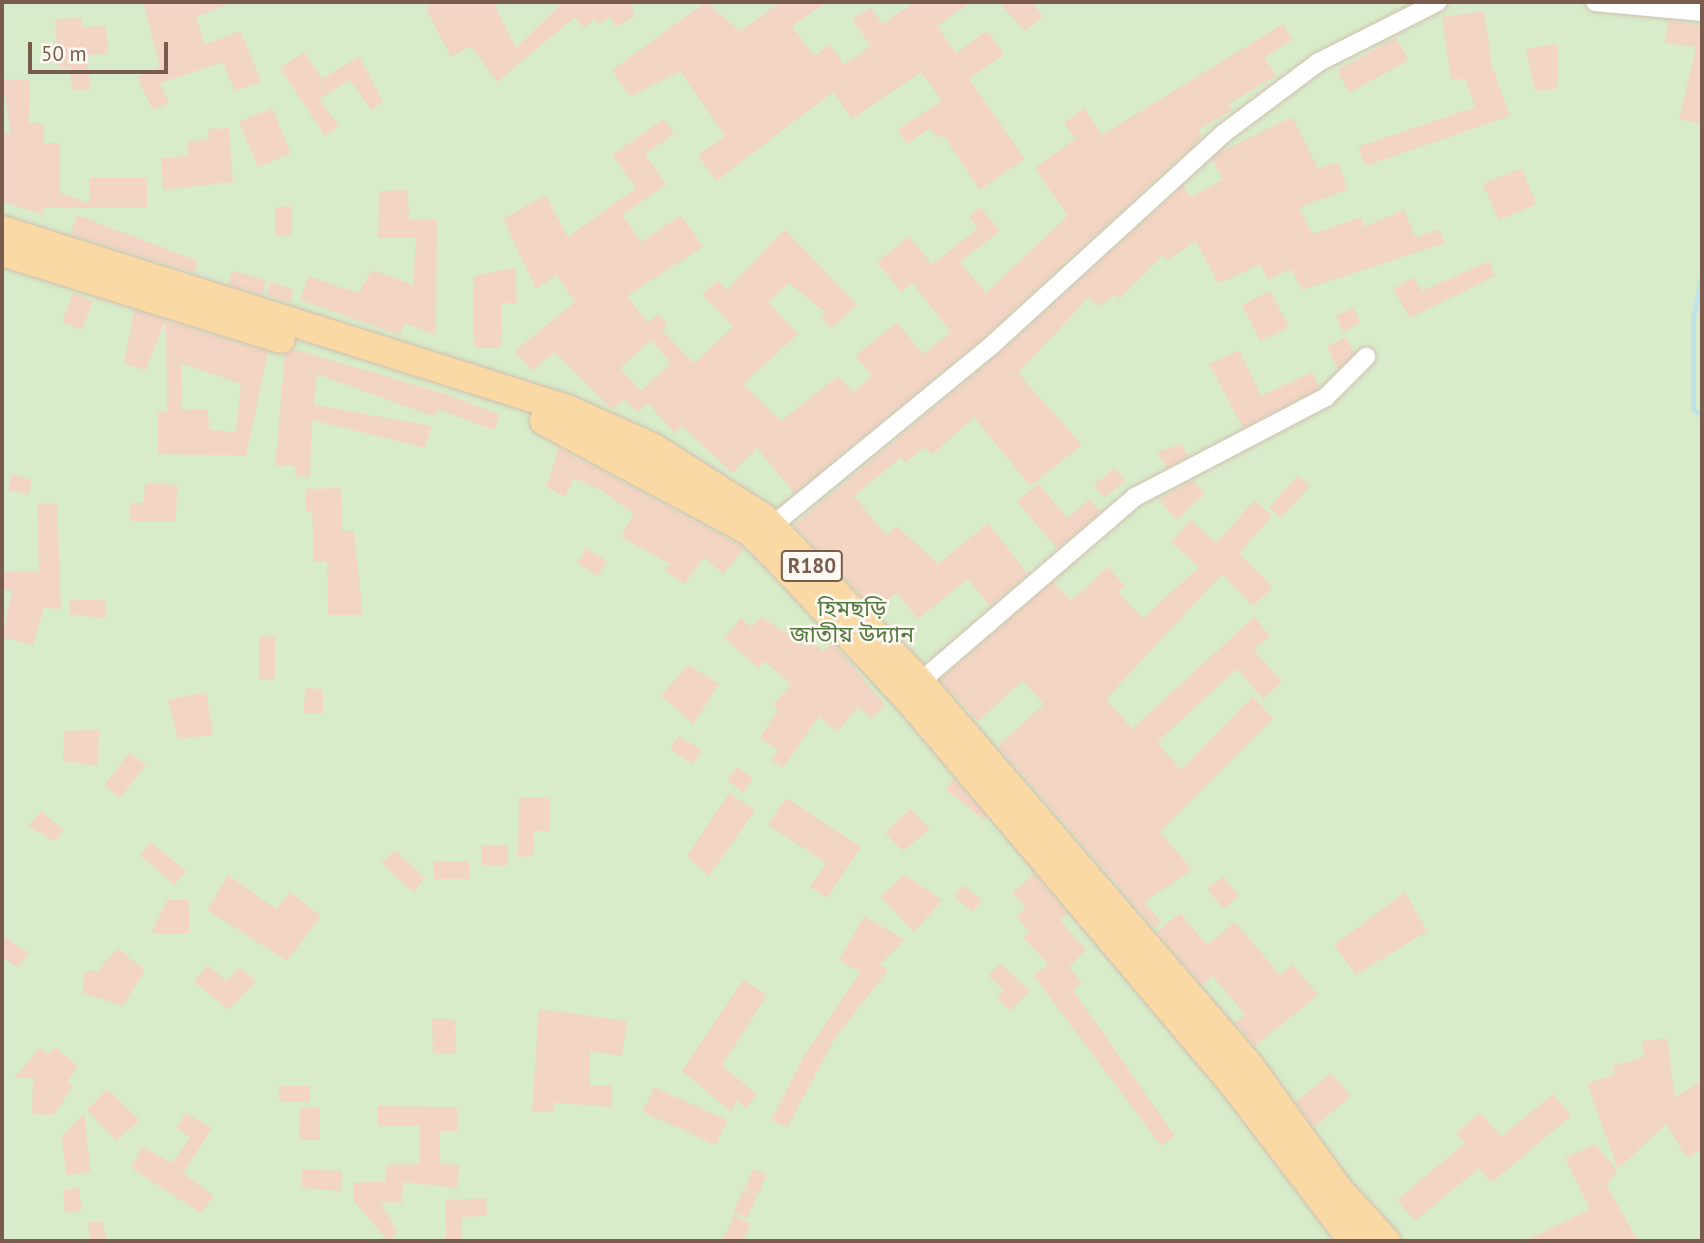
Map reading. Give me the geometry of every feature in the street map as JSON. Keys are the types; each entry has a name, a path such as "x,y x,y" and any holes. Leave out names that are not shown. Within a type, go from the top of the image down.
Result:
{"main road":[{"name":"R180","path":"2,230 567,409 654,448 773,525 920,682 1249,1065 1338,1189 1386,1241"},
{"name":"R180","path":"2,252 561,426 749,531 918,710 1234,1085 1353,1241"}],"street":[{"path":"773,525 1012,328 1224,133 1319,62 1438,2"},
{"path":"1595,2 1702,12"},
{"path":"920,682 1135,497 1326,397 1366,357"}],"green space":[{"name":"হিমছড়ি জাতীয় উদ্যান","path":"2,2 1702,2 1702,1241 2,1241"}],"building":[{"path":"143,2 233,2 196,17 205,45 240,31 261,81 235,91 223,62 160,83 169,103 153,110 137,77 160,67"},
{"path":"435,2 493,2 516,48 563,2 630,2 635,16 616,27 610,17 599,24 595,19 584,28 575,17 497,82 471,46 451,57 425,7"},
{"path":"706,2 740,31 781,2 827,2 792,26 814,56 830,44 844,65 871,46 852,19 871,7 882,24 914,2 971,2 937,26 956,53 987,31 1004,54 969,79 1025,159 980,190 943,135 937,138 930,128 907,144 897,130 942,101 921,72 852,119 833,92 716,181 698,155 725,136 680,71 630,97 612,70"},
{"path":"999,2 1032,2 1043,17 1024,31"},
{"path":"1484,11 1492,66 1510,116 1365,166 1358,147 1475,107 1465,79 1451,80 1442,17"},
{"path":"82,18 82,27 106,26 108,54 87,55 90,89 72,91 70,67 58,67 55,19"},
{"path":"1668,20 1702,26 1702,125 1679,119 1696,47 1665,43"},
{"path":"1283,24 1293,40 1264,57 1276,76 1228,104 1232,110 1198,130 1202,137 985,336 794,493 757,448 732,473 682,426 674,433 648,403 637,413 624,399 612,410 554,352 533,371 514,352 575,302 556,275 536,289 503,219 545,195 568,237 636,188 612,155 664,119 674,134 645,154 666,185 622,215 641,242 681,215 703,247 627,296 648,323 658,314 668,324 662,330 694,363 733,327 702,294 718,280 727,290 785,229 857,305 831,329 821,318 826,313 789,283 768,302 798,334 743,384 781,421 838,376 853,393 872,375 855,356 897,322 923,354 951,332 912,283 901,292 877,262 909,236 932,265 978,228 969,216 980,207 1000,231 960,262 986,293 1068,216 1035,168 1075,139 1064,123 1084,108 1102,135","holes":["651,340 671,363 641,391 620,368"]},
{"path":"1396,38 1409,60 1349,93 1337,70"},
{"path":"1558,44 1558,88 1535,91 1526,49"},
{"path":"304,52 322,79 359,56 383,102 371,110 350,80 319,99 339,126 325,136 280,68"},
{"path":"2,79 30,80 29,123 44,123 44,143 60,143 60,193 89,203 89,178 147,178 147,208 44,208 43,215 2,201 2,131 11,134"},
{"path":"272,108 291,153 258,167 239,122"},
{"path":"1292,117 1318,169 1338,162 1348,189 1299,208 1312,234 1361,217 1364,227 1404,210 1416,238 1439,229 1445,243 1302,290 1291,269 1268,280 1260,264 1218,284 1196,241 1167,260 1163,255 1119,299 1114,294 1099,307 1089,297 1018,373 1082,445 1030,486 974,417 932,455 925,447 905,463 901,457 854,496 886,535 897,526 938,564 988,523 1028,574 990,606 968,579 918,619 897,593 875,611 794,525 1000,353 1183,186 1190,197 1223,180 1212,159 1219,153"},
{"path":"229,128 233,182 163,190 161,158 188,156 187,141 209,140 208,129"},
{"path":"1521,168 1537,204 1499,220 1483,184"},
{"path":"408,190 409,220 437,219 436,335 404,323 400,335 300,300 308,276 358,293 372,270 413,285 416,238 378,238 379,191"},
{"path":"292,206 292,235 275,236 275,207"},
{"path":"77,215 198,261 194,273 70,234"},
{"path":"1489,261 1495,276 1410,318 1393,289 1414,277 1422,291"},
{"path":"515,268 517,303 501,304 502,348 474,348 473,276"},
{"path":"233,270 266,281 262,295 228,284"},
{"path":"270,282 294,290 290,303 266,295"},
{"path":"1270,291 1289,327 1260,341 1242,305"},
{"path":"73,293 93,301 82,330 62,322"},
{"path":"1353,307 1361,323 1343,332 1335,316"},
{"path":"134,310 166,320 145,371 124,363"},
{"path":"166,321 268,352 246,456 158,454 158,412 167,412","holes":["181,363 241,384 236,432 209,430 208,409 182,410"]},
{"path":"1346,337 1354,353 1338,369 1327,347"},
{"path":"294,349 449,395 500,415 494,430 437,409 435,417 317,374 314,405 432,426 425,448 312,420 310,477 295,476 295,466 275,466 285,355"},
{"path":"1239,350 1261,396 1312,372 1319,388 1243,428 1209,364"},
{"path":"1181,444 1188,456 1167,468 1157,452"},
{"path":"559,448 744,549 723,574 704,557 685,584 665,571 670,564 621,537 634,514 601,490 574,478 565,497 546,487"},
{"path":"1115,468 1125,481 1104,498 1094,485"},
{"path":"12,474 32,480 28,495 8,490"},
{"path":"1298,475 1310,486 1281,518 1269,507"},
{"path":"1193,480 1205,493 1177,520 1159,500"},
{"path":"145,483 177,485 176,522 130,521 130,503 144,503"},
{"path":"1039,484 1067,518 1090,499 1100,512 1057,549 1017,501"},
{"path":"341,488 342,531 354,531 363,615 328,615 327,561 314,562 312,511 306,511 305,489"},
{"path":"1255,500 1272,516 1239,553 1273,587 1253,606 1222,574 1106,699 1132,729 1254,617 1270,636 1254,650 1282,682 1263,699 1237,669 1157,742 1181,770 1253,696 1273,719 1160,832 1192,870 1144,902 1161,922 1154,928 998,746 1044,704 1022,681 978,721 940,680 1053,582 1071,601 1108,567 1125,586 1118,592 1143,618 1199,567 1171,542 1191,520 1216,543"},
{"path":"57,503 61,609 44,608 33,645 2,637 12,590 2,590 2,572 39,571 37,504"},
{"path":"586,548 607,561 598,576 577,563"},
{"path":"69,600 105,600 105,618 69,615"},
{"path":"761,617 807,646 812,641 824,652 832,642 885,705 872,719 858,707 837,732 819,716 783,768 771,760 778,750 760,738 778,709 773,705 791,684 764,661 758,668 724,638 741,618 751,627"},
{"path":"275,636 275,680 259,680 259,637"},
{"path":"688,665 719,684 693,724 661,696"},
{"path":"305,688 323,689 323,714 304,713"},
{"path":"206,692 213,735 178,739 168,700"},
{"path":"99,730 98,766 63,761 64,731"},
{"path":"679,736 702,751 693,764 670,749"},
{"path":"129,753 146,765 120,798 104,786"},
{"path":"737,767 753,778 744,793 727,781"},
{"path":"954,779 986,816 983,819 945,789"},
{"path":"729,793 755,810 709,876 687,856"},
{"path":"519,797 550,797 550,831 533,831 534,856 518,857"},
{"path":"786,798 861,847 827,898 810,887 826,863 768,825"},
{"path":"910,809 930,829 903,851 885,833"},
{"path":"41,811 64,830 55,841 28,826"},
{"path":"150,842 186,871 174,885 140,855"},
{"path":"481,845 508,845 508,865 481,865"},
{"path":"395,850 424,877 414,893 381,863"},
{"path":"433,861 469,861 469,879 433,879"},
{"path":"1034,874 1067,913 1060,920 1086,950 1069,967 1082,983 1073,990 1175,1136 1161,1146 1034,976 1048,964 1023,937 1029,931 1016,917 1026,908 1012,893"},
{"path":"228,875 276,909 290,892 321,916 287,961 207,910"},
{"path":"904,875 942,900 914,932 880,897"},
{"path":"1223,876 1239,896 1224,909 1207,889"},
{"path":"964,885 982,901 972,912 954,896"},
{"path":"1405,892 1427,931 1356,975 1334,945"},
{"path":"167,900 189,900 189,933 151,933"},
{"path":"1180,913 1207,945 1235,922 1280,975 1292,964 1318,995 1255,1046 1235,1023 1245,1015 1213,976 1202,985 1157,932"},
{"path":"864,916 905,940 880,964 888,970 835,1038 787,1128 771,1120 804,1056 860,972 839,960"},
{"path":"2,936 29,953 18,968 2,957"},
{"path":"117,948 145,970 123,1006 83,993 84,971 98,971"},
{"path":"1000,963 1030,991 1010,1011 997,998 1004,990 988,976"},
{"path":"207,965 227,981 239,967 256,981 229,1010 194,982"},
{"path":"743,980 767,995 722,1066 757,1094 746,1108 736,1100 731,1112 682,1071"},
{"path":"539,1009 627,1021 622,1056 590,1051 590,1085 611,1085 612,1107 553,1103 553,1112 532,1112"},
{"path":"432,1019 455,1019 456,1054 433,1053"},
{"path":"1667,1038 1675,1097 1702,1081 1702,1149 1687,1158 1666,1124 1618,1169 1587,1084 1615,1074 1612,1066 1644,1057 1642,1041"},
{"path":"55,1047 78,1066 67,1082 73,1086 54,1115 32,1114 33,1078 14,1078 40,1048 48,1055"},
{"path":"1331,1073 1351,1096 1314,1127 1296,1102"},
{"path":"279,1086 310,1086 310,1101 279,1101"},
{"path":"654,1087 727,1120 716,1145 643,1112"},
{"path":"107,1089 140,1120 116,1141 87,1110"},
{"path":"1553,1094 1571,1116 1491,1183 1479,1168 1415,1221 1397,1200 1465,1143 1456,1133 1480,1113 1501,1137"},
{"path":"378,1106 457,1107 458,1131 440,1131 440,1164 459,1165 458,1188 403,1182 402,1203 380,1202 398,1233 388,1241 354,1201 353,1183 386,1181 386,1165 420,1164 420,1125 378,1125"},
{"path":"300,1107 320,1108 320,1140 299,1140"},
{"path":"84,1113 91,1172 66,1175 62,1136"},
{"path":"186,1113 212,1128 183,1173 214,1196 201,1213 131,1168 142,1147 172,1163 190,1137 176,1127"},
{"path":"1595,1144 1617,1170 1607,1186 1638,1241 1525,1241 1590,1209 1565,1158"},
{"path":"302,1169 342,1171 341,1191 302,1188"},
{"path":"753,1169 767,1175 758,1195 745,1189"},
{"path":"79,1188 82,1211 65,1213 63,1190"},
{"path":"743,1190 757,1196 747,1218 733,1212"},
{"path":"486,1198 487,1216 462,1217 462,1241 446,1241 445,1200"},
{"path":"734,1215 751,1224 742,1241 722,1241"},
{"path":"103,1221 106,1241 90,1241 88,1222"}],"waterway":[{"path":"1702,274 1693,317 1693,409 1702,416"}]}
